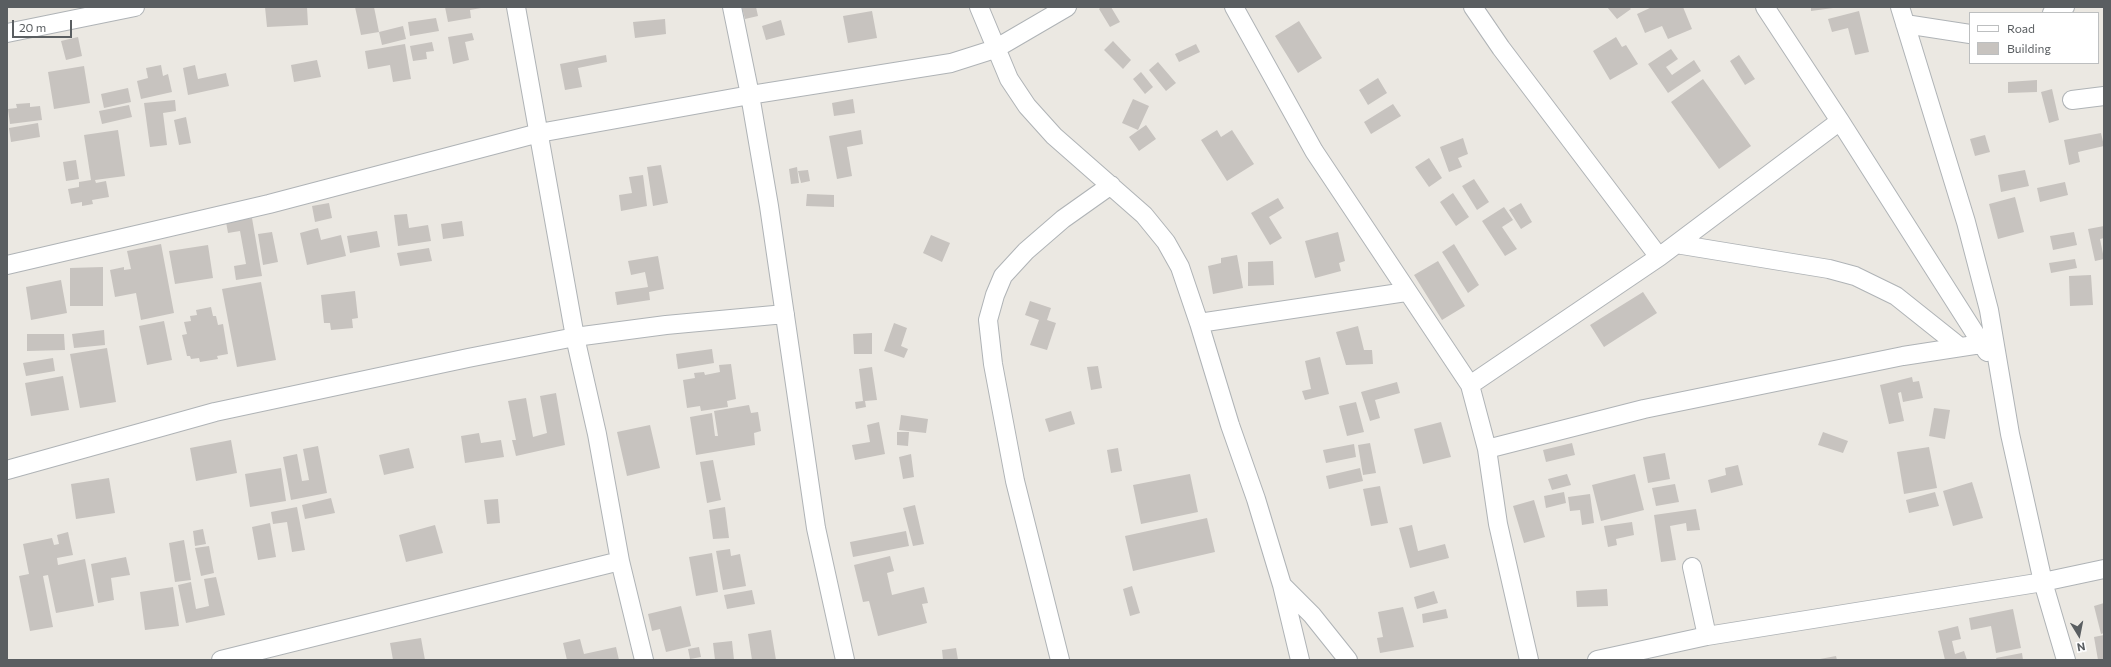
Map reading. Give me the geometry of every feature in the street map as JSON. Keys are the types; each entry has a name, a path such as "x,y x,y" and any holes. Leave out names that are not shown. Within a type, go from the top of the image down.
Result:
{"street":[{"path":"7,33 134,7"},
{"path":"516,7 575,337 597,434 620,561 644,660"},
{"path":"732,7 750,94 785,314 816,528 845,660"},
{"path":"979,7 1009,79 1027,106 1054,136 1144,215 1166,242 1180,267 1199,323 1230,425 1256,499 1282,585 1300,660"},
{"path":"7,265 269,204 539,133 750,94 944,64 996,49 1067,7"},
{"path":"1234,7 1314,150 1406,292 1470,385 1487,449 1498,524 1529,660"},
{"path":"1473,7 1501,48 1659,257"},
{"path":"1765,7 1840,121 1981,344 1999,366"},
{"path":"1900,7 1966,222 1989,310 2010,434 2043,582 2066,660"},
{"path":"2054,12 2065,7"},
{"path":"1905,24 1969,34"},
{"path":"2072,100 2104,96"},
{"path":"1470,385 1659,257 1840,121"},
{"path":"1060,660 1015,481 993,364 988,320 995,295 1003,276 1026,251 1063,219 1111,185"},
{"path":"1676,244 1829,269 1855,276 1896,296 1960,347"},
{"path":"1199,323 1406,292"},
{"path":"7,470 215,412 367,379 575,337 666,325 785,314"},
{"path":"1487,449 1644,409 1903,356 1981,344"},
{"path":"221,660 620,561"},
{"path":"1692,568 1707,636"},
{"path":"1597,660 1707,636 2043,582 2104,569"},
{"path":"1282,585 1312,615 1348,660"}],"building":[{"path":"265,7 307,7 308,25 267,27"},
{"path":"355,7 374,7 379,32 361,35"},
{"path":"445,7 481,8 470,10 471,18 448,22"},
{"path":"742,7 756,7 758,16 745,19"},
{"path":"1101,7 1111,7 1120,22 1110,27 1099,9"},
{"path":"1607,7 1629,7 1631,9 1617,19"},
{"path":"1652,7 1683,7 1692,29 1668,39 1662,26 1645,33 1637,14"},
{"path":"1811,7 1833,7 1833,8 1811,11"},
{"path":"872,11 877,38 848,43 843,16"},
{"path":"1859,11 1869,52 1855,55 1848,28 1832,32 1828,19"},
{"path":"436,18 439,31 410,36 408,22"},
{"path":"665,19 666,34 635,38 633,22"},
{"path":"781,20 785,35 766,40 762,26"},
{"path":"1299,21 1322,58 1298,73 1275,36"},
{"path":"403,26 406,39 382,45 379,32"},
{"path":"472,33 474,40 465,42 469,60 453,64 448,37"},
{"path":"78,37 82,56 66,60 61,41"},
{"path":"1616,37 1622,47 1626,45 1638,64 1610,80 1593,51"},
{"path":"1113,41 1131,60 1123,69 1104,50"},
{"path":"432,42 434,51 426,52 427,59 413,61 410,46"},
{"path":"405,44 411,79 393,82 390,65 368,69 365,51"},
{"path":"1196,44 1200,52 1179,62 1175,54"},
{"path":"1671,49 1678,59 1666,67 1672,75 1694,60 1701,71 1668,93 1648,64"},
{"path":"606,55 607,62 578,68 582,87 565,90 560,64"},
{"path":"1739,55 1755,79 1745,85 1730,61"},
{"path":"317,60 321,77 294,82 291,65"},
{"path":"1158,62 1176,83 1166,91 1149,70"},
{"path":"161,65 163,76 168,74 172,92 141,99 137,81 148,78 146,68"},
{"path":"195,65 198,79 226,73 229,86 188,95 183,68"},
{"path":"84,66 90,103 54,109 48,72"},
{"path":"1141,72 1153,87 1145,94 1133,79"},
{"path":"1378,78 1387,93 1368,105 1359,90"},
{"path":"1703,79 1751,146 1719,169 1671,102"},
{"path":"2037,80 2037,92 2008,93 2008,82"},
{"path":"128,88 131,102 104,108 101,94"},
{"path":"2052,89 2059,120 2049,123 2041,92"},
{"path":"853,99 855,113 834,116 832,103"},
{"path":"1133,99 1149,106 1138,130 1122,123"},
{"path":"175,100 176,111 163,113 167,145 150,147 144,103"},
{"path":"30,103 30,107 40,106 42,120 10,124 8,109 17,108 16,104"},
{"path":"1393,104 1401,116 1371,134 1364,122"},
{"path":"129,105 132,117 102,124 99,111"},
{"path":"186,117 191,143 179,145 174,120"},
{"path":"38,123 40,137 11,142 9,128"},
{"path":"1146,125 1156,139 1139,151 1129,137"},
{"path":"118,130 125,176 95,180 96,183 106,181 109,197 92,200 93,204 82,206 82,202 71,204 68,189 79,187 79,182 91,180 84,135"},
{"path":"861,130 863,144 847,147 852,176 837,179 829,136"},
{"path":"1217,130 1221,137 1232,130 1254,164 1227,181 1201,140"},
{"path":"2101,133 2104,146 2078,152 2080,162 2069,165 2064,140"},
{"path":"1985,135 1990,152 1975,156 1970,139"},
{"path":"1463,138 1468,154 1458,158 1462,167 1449,172 1440,147"},
{"path":"1429,158 1442,178 1429,187 1415,167"},
{"path":"76,160 79,179 66,181 63,162"},
{"path":"661,165 668,203 653,206 647,167"},
{"path":"797,167 799,183 791,184 789,169"},
{"path":"808,170 810,181 801,183 798,171"},
{"path":"2025,170 2029,186 2001,192 1998,175"},
{"path":"643,175 647,206 621,211 619,195 632,193 629,177"},
{"path":"1474,179 1489,202 1477,210 1462,186"},
{"path":"2065,182 2068,195 2040,202 2037,188"},
{"path":"1453,193 1469,217 1456,226 1440,202"},
{"path":"807,194 834,195 834,207 806,206"},
{"path":"2015,197 2024,232 1998,239 1989,204"},
{"path":"1278,198 1284,208 1269,217 1282,238 1270,245 1251,213"},
{"path":"329,203 332,218 315,222 312,206"},
{"path":"1521,203 1532,222 1521,229 1509,210"},
{"path":"1504,207 1513,220 1502,227 1517,249 1505,256 1482,221"},
{"path":"407,214 409,228 428,225 431,241 398,246 394,215"},
{"path":"252,218 262,276 236,280 234,266 246,264 240,231 228,233 226,222"},
{"path":"462,221 464,236 443,239 441,224"},
{"path":"2104,226 2104,238 2100,239 2104,259 2095,261 2088,229"},
{"path":"318,228 321,240 341,235 346,256 307,265 300,233"},
{"path":"377,231 380,247 350,253 347,236"},
{"path":"272,232 278,262 263,265 258,234"},
{"path":"1338,232 1345,261 1339,263 1341,271 1315,278 1305,241"},
{"path":"2074,232 2077,245 2053,250 2050,236"},
{"path":"931,235 950,243 942,262 923,253"},
{"path":"161,244 174,313 141,320 136,293 115,297 110,270 124,267 124,270 131,269 127,251"},
{"path":"1454,244 1479,285 1468,293 1442,252"},
{"path":"208,245 213,278 175,284 169,251"},
{"path":"429,248 432,261 400,266 397,253"},
{"path":"1237,255 1243,288 1213,294 1208,266 1221,263 1221,258"},
{"path":"658,256 664,289 649,292 650,300 617,305 615,292 648,287 645,272 631,275 628,261"},
{"path":"2075,259 2077,268 2051,273 2049,263"},
{"path":"1273,261 1274,285 1248,286 1248,262"},
{"path":"1438,261 1465,306 1442,320 1414,275"},
{"path":"103,267 103,306 70,306 70,268"},
{"path":"2091,275 2093,305 2070,306 2069,276"},
{"path":"61,280 67,313 31,320 26,287"},
{"path":"261,282 276,360 237,367 222,289"},
{"path":"355,291 358,318 352,319 353,328 331,330 330,323 324,323 321,295"},
{"path":"1643,292 1657,313 1604,347 1590,325"},
{"path":"1030,301 1051,308 1047,320 1056,323 1047,350 1030,345 1039,320 1025,315"},
{"path":"211,307 213,316 216,316 218,325 223,324 228,354 217,356 218,359 200,362 199,358 191,359 190,356 187,356 182,335 187,334 184,322 191,321 190,316 197,315 196,310"},
{"path":"164,321 172,360 147,365 139,326"},
{"path":"894,323 907,328 901,346 908,349 904,358 884,351"},
{"path":"1358,326 1364,350 1372,350 1373,364 1346,365 1336,332"},
{"path":"104,330 105,345 74,348 72,334"},
{"path":"872,333 872,354 854,354 853,334"},
{"path":"27,334 64,334 65,350 27,351"},
{"path":"107,348 116,402 80,408 70,354"},
{"path":"712,349 714,363 678,369 676,354"},
{"path":"1320,357 1329,394 1305,400 1302,391 1311,389 1305,361"},
{"path":"53,358 55,371 26,376 23,363"},
{"path":"731,364 736,399 727,401 728,407 701,411 700,406 687,408 683,380 695,378 694,373 704,372 705,375 720,372 719,365"},
{"path":"1098,366 1102,388 1091,390 1087,367"},
{"path":"872,367 877,400 865,401 866,407 856,409 855,402 863,401 859,369"},
{"path":"63,376 69,410 31,416 25,383"},
{"path":"1912,377 1913,382 1919,381 1923,398 1903,402 1901,392 1898,393 1904,421 1889,424 1880,385"},
{"path":"1397,382 1400,393 1375,400 1380,418 1370,421 1361,392"},
{"path":"556,393 565,445 516,456 512,440 516,440 508,401 526,398 533,437 547,433 540,396"},
{"path":"1356,402 1364,432 1347,436 1339,406"},
{"path":"749,405 751,413 758,412 761,431 754,433 755,445 696,455 690,417 712,413 715,436 718,436 714,411"},
{"path":"1934,408 1950,410 1945,439 1929,436"},
{"path":"1071,411 1075,424 1049,432 1045,419"},
{"path":"901,415 928,419 926,433 899,430"},
{"path":"879,422 885,454 855,460 852,445 870,442 867,425"},
{"path":"1441,422 1451,457 1423,464 1414,429"},
{"path":"650,425 660,468 627,476 617,432"},
{"path":"897,432 909,432 908,446 897,445"},
{"path":"1823,432 1848,441 1843,453 1818,445"},
{"path":"479,433 481,443 501,440 504,457 465,463 461,436"},
{"path":"231,440 237,473 196,481 190,448"},
{"path":"1370,443 1376,473 1363,475 1358,445"},
{"path":"1572,443 1575,455 1546,462 1543,450"},
{"path":"1354,444 1356,457 1326,463 1323,450"},
{"path":"318,446 327,493 291,500 283,457 297,454 302,481 309,480 303,449"},
{"path":"1929,447 1937,488 1904,494 1897,452"},
{"path":"409,448 414,468 384,475 379,455"},
{"path":"1118,448 1122,471 1111,473 1107,450"},
{"path":"1665,453 1670,479 1648,483 1643,457"},
{"path":"911,454 914,477 903,479 899,457"},
{"path":"713,460 721,500 707,503 700,462"},
{"path":"1738,465 1743,485 1711,493 1708,480 1726,475 1725,468"},
{"path":"281,468 286,501 250,507 245,474"},
{"path":"1360,468 1363,481 1329,489 1326,476"},
{"path":"1190,474 1198,512 1141,524 1133,485"},
{"path":"1567,474 1571,485 1552,490 1548,479"},
{"path":"1635,474 1644,510 1601,521 1592,485"},
{"path":"109,478 115,513 76,519 71,484"},
{"path":"1972,482 1983,518 1953,526 1943,491"},
{"path":"1675,484 1679,502 1656,506 1652,488"},
{"path":"1380,486 1388,523 1371,526 1363,489"},
{"path":"1564,492 1566,503 1546,508 1544,496"},
{"path":"1935,492 1939,506 1909,513 1906,500"},
{"path":"1590,494 1594,523 1582,525 1580,510 1570,511 1568,497"},
{"path":"331,498 335,513 305,519 302,505"},
{"path":"498,499 500,523 487,524 484,500"},
{"path":"1534,500 1545,537 1524,543 1513,506"},
{"path":"915,505 924,544 913,546 903,508"},
{"path":"297,507 305,550 292,552 287,522 273,524 271,512"},
{"path":"725,507 729,538 713,539 709,510"},
{"path":"1696,509 1700,530 1687,531 1686,523 1670,526 1676,560 1661,562 1654,515"},
{"path":"1207,518 1215,552 1133,571 1125,536"},
{"path":"1632,522 1634,535 1616,539 1617,545 1608,547 1604,526"},
{"path":"270,523 276,557 258,560 252,527"},
{"path":"435,525 443,553 406,562 399,535"},
{"path":"1412,525 1418,551 1445,544 1449,558 1410,568 1399,528"},
{"path":"203,529 206,544 195,546 193,531"},
{"path":"906,531 909,546 853,557 850,542"},
{"path":"68,532 73,555 57,558 58,565 85,559 94,606 56,613 48,575 43,576 53,627 30,631 19,576 29,574 23,544 52,538 54,545 59,544 57,535"},
{"path":"184,540 191,580 175,582 169,543"},
{"path":"209,546 214,573 201,576 195,548"},
{"path":"730,549 731,556 740,554 746,586 723,590 716,551"},
{"path":"712,553 718,592 696,596 689,557"},
{"path":"890,556 894,571 887,573 892,595 924,587 928,603 922,604 927,623 878,636 869,601 863,602 854,565"},
{"path":"126,557 130,575 111,578 114,600 98,603 91,564"},
{"path":"216,577 225,615 186,623 178,585 191,582 196,609 209,606 204,579"},
{"path":"1132,586 1140,613 1130,616 1123,589"},
{"path":"173,587 179,626 145,630 140,592"},
{"path":"1607,589 1608,606 1577,607 1576,591"},
{"path":"752,590 755,604 727,609 724,595"},
{"path":"1434,591 1438,603 1417,609 1414,597"},
{"path":"2104,603 2104,633 2101,634 2094,606"},
{"path":"681,606 691,646 666,652 660,629 652,631 648,614"},
{"path":"1403,607 1414,647 1380,653 1377,638 1383,637 1378,612"},
{"path":"1446,609 1448,618 1423,623 1422,614"},
{"path":"2013,609 2021,648 1996,653 1991,626 1971,630 1969,618"},
{"path":"1958,626 1961,639 1952,641 1955,654 1964,651 1967,660 1945,660 1938,631"},
{"path":"771,630 776,660 752,660 748,634"},
{"path":"2104,635 2104,660 2098,660 2094,637"},
{"path":"421,638 425,660 393,660 390,643"},
{"path":"580,639 584,654 616,647 619,660 567,660 563,643"},
{"path":"732,641 734,660 715,660 713,643"},
{"path":"699,647 701,657 690,659 688,649"},
{"path":"956,648 958,660 943,660 942,650"},
{"path":"2022,653 2023,660 1997,660 1996,658"},
{"path":"1836,656 1837,660 1820,660 1820,659"}]}
